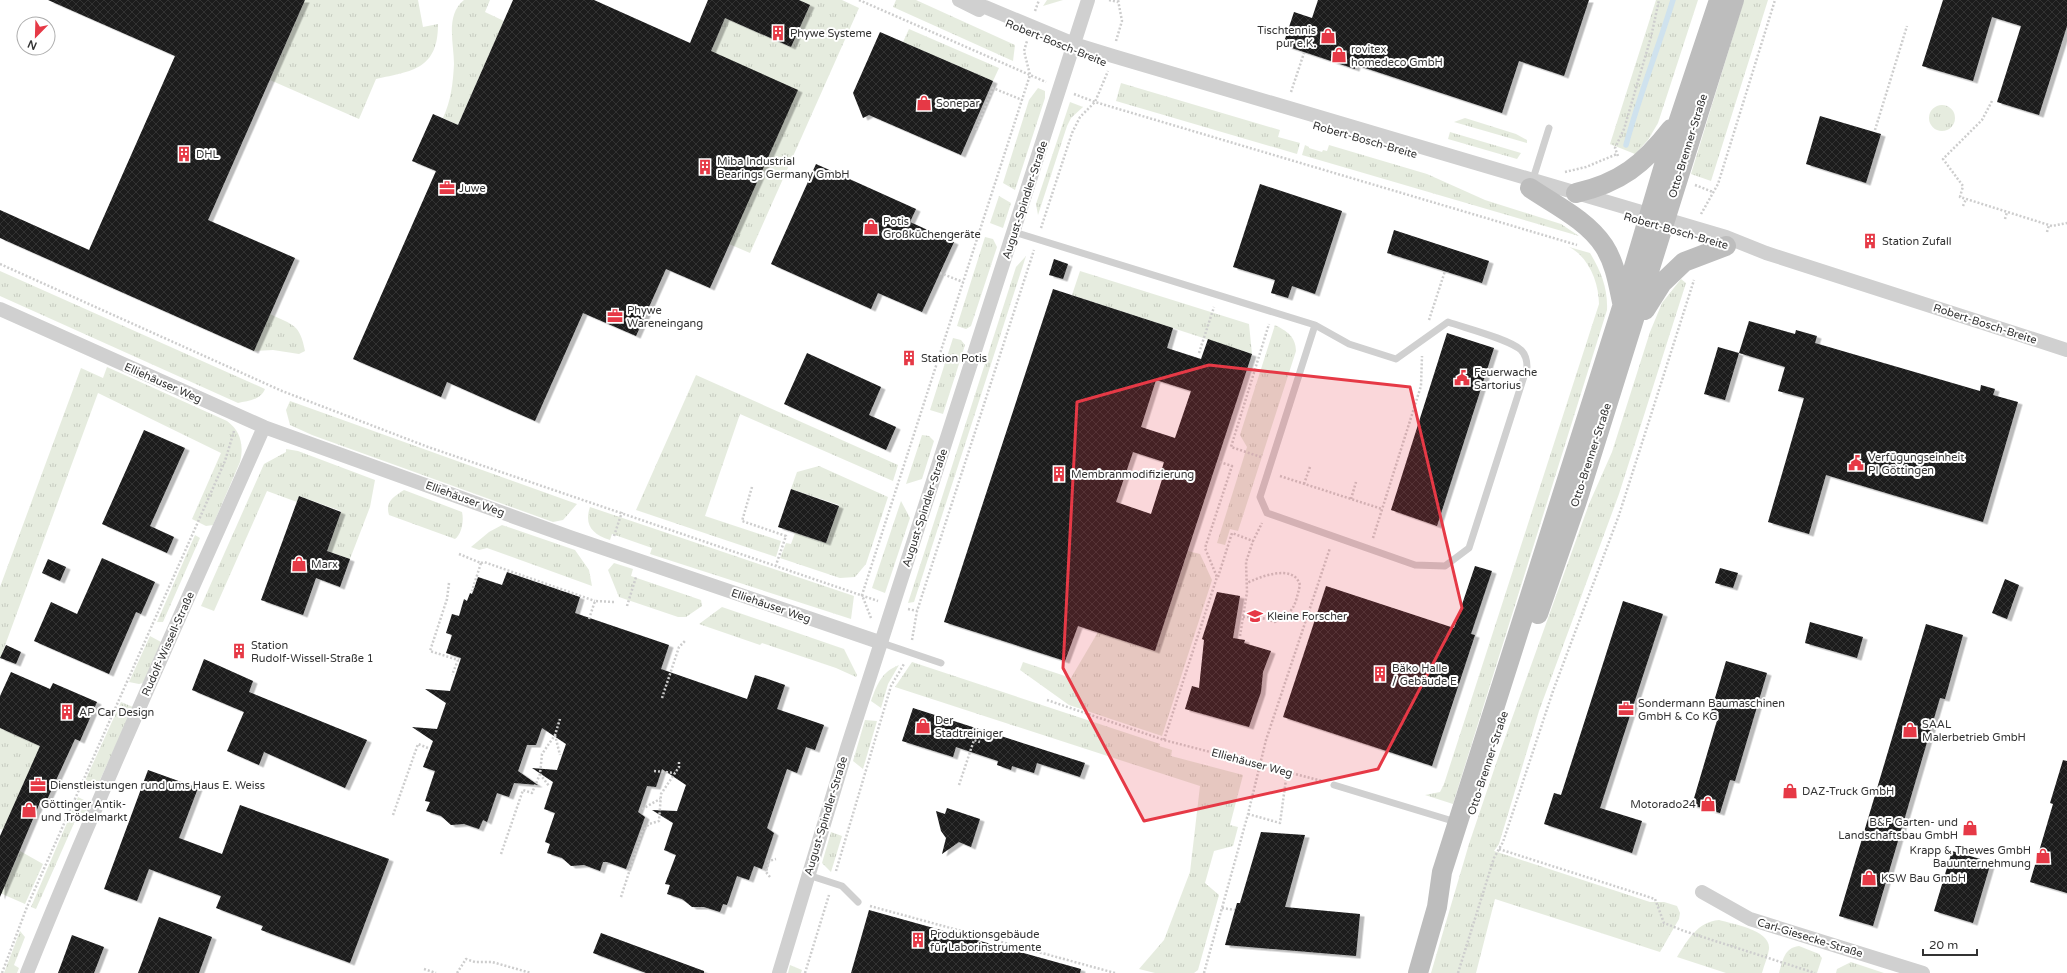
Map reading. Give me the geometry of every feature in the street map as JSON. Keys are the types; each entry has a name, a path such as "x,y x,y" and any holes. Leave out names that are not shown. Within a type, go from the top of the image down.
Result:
{"main road":[{"name":"Otto-Brenner-Straße","path":"1437,907 1451,876 1480,784 1577,501 1630,333 1680,118 1719,0"},
{"name":"Otto-Brenner-Straße","path":"1418,973 1437,907 1442,872 1623,304 1657,221 1734,0"},
{"path":"1576,193 1606,184 1632,169 1654,150 1680,118"},
{"path":"1531,184 1578,220 1604,246 1616,272 1623,304"},
{"path":"1630,333 1662,283 1684,262 1726,246"}],"street":[{"name":"Robert-Bosch-Breite","path":"959,0 983,13 1030,34 1073,48 1657,221 1693,227 1726,237 1766,253 2067,350"},
{"name":"August-Spindler-Straße","path":"779,973 847,748 1088,0"},
{"name":"Robert-Bosch-Breite","path":"972,6 985,7 1073,48"},
{"name":"Robert-Bosch-Breite","path":"1111,60 1286,107 1531,184 1576,193 1726,246 1766,253"},
{"name":"Elliehäuser Weg","path":"0,309 264,427 596,546 882,643"},
{"name":"Rudolf-Wissell-Straße","path":"27,973 61,888 264,427"},
{"name":"Carl-Giesecke-Straße","path":"1702,892 1750,919 1923,973"}],"lane":[{"path":"1531,184 1549,128"},
{"path":"1014,232 1315,325 1349,344 1396,359 1448,322 1517,347 1525,355 1527,367 1469,548 1445,566 1415,565 1267,513 1260,497 1315,325"},
{"name":"Elliehäuser Weg","path":"882,643 941,663"},
{"path":"1334,785 1458,822"},
{"path":"808,875 842,886 858,902"}],"path":[{"path":"859,0 1095,102 1593,249 1604,246"},
{"path":"805,973 891,686 903,667 914,637 917,611 1072,133 1080,117 1095,102 1105,82 1122,20 1118,1 1109,0"},
{"path":"1586,167 1617,154 1615,148 1624,128 1651,37 1659,0"},
{"path":"1693,227 1718,184 1775,0"},
{"path":"1874,130 1907,26"},
{"path":"882,643 862,595 1030,75 1024,51 1030,34"},
{"path":"1286,107 1304,53"},
{"path":"976,130 993,88 1022,100"},
{"path":"1992,101 1982,120 1943,159 1963,186 1960,197 2052,226 2067,223"},
{"path":"1963,206 1966,199"},
{"path":"2005,219 2007,212"},
{"path":"2047,232 2049,224"},
{"path":"1458,973 1494,858 1499,849 1553,691 1619,515 1694,280 1684,262"},
{"path":"0,264 282,391 350,417 428,446 894,606 917,611"},
{"path":"1369,549 1421,386 1422,341 1445,271"},
{"path":"940,273 963,282"},
{"path":"1199,353 1218,295"},
{"path":"1272,460 1231,447 1273,312"},
{"path":"2,973 27,907 225,461 235,428"},
{"path":"1218,577 1205,548 1232,466 1220,462"},
{"path":"1304,484 1310,467"},
{"path":"1268,472 1382,509"},
{"path":"1351,499 1356,482"},
{"path":"752,487 742,521 786,536 776,565"},
{"path":"1240,636 1247,583 1246,562 1253,540 1267,513"},
{"path":"1164,740 1232,534 1253,540"},
{"path":"1204,973 1248,814 1266,740 1334,536"},
{"path":"459,554 481,563 484,562 595,601 614,602"},
{"path":"472,591 481,563"},
{"path":"1243,617 1259,617 1275,622 1286,616 1295,605 1300,585 1295,577 1280,573 1271,573 1247,583"},
{"path":"449,582 447,599 430,651 458,660 452,675"},
{"path":"589,619 595,601"},
{"path":"662,698 679,647 685,641"},
{"name":"Elliehäuser Weg","path":"1047,700 1164,740 1334,785"},
{"path":"501,854 523,790 532,793 540,774 542,754 555,734 560,719"},
{"path":"555,734 560,755"},
{"path":"959,785 974,740 980,742"},
{"path":"393,815 418,744 428,748"},
{"path":"642,809 660,798 676,773 679,760"},
{"path":"654,771 676,773"},
{"path":"1248,814 1280,823 1287,772"},
{"path":"540,774 549,786"},
{"path":"621,898 642,832 650,824 659,821 660,798"},
{"path":"1499,849 1655,899 1664,923 1684,931 1815,973"},
{"path":"770,877 766,872 769,861 776,859"},
{"path":"858,902 1116,973"},
{"path":"1222,908 1235,910"},
{"path":"457,973 466,959 475,962 492,962 531,973"},
{"path":"424,968 436,973"}],"highlighted area":[{"path":"1209,365 1410,387 1462,608 1378,769 1144,821 1063,668 1077,402"}],"green space":[{"path":"305,0 418,0 423,27 438,24 437,39 434,50 428,59 412,70 376,79 359,119 270,80"},
{"path":"464,0 490,0 485,12 504,21 458,125 443,118 450,98 453,78 454,64 452,22 458,6"},
{"path":"799,0 842,0 859,8 750,253 729,244 711,51 725,18 791,47 810,5"},
{"path":"896,0 916,0 1015,45 1013,61 893,7"},
{"path":"1047,0 1063,0 1043,6"},
{"path":"1656,0 1698,0 1658,123 1648,140 1635,154 1610,144"},
{"path":"1744,0 1768,0 1711,181 1691,174"},
{"path":"909,29 999,68 993,81 903,42"},
{"path":"1121,83 1280,130 1278,137 1300,143 1297,154 1116,101"},
{"path":"1038,88 1045,91 1045,98 1015,190 1003,183 1029,100"},
{"path":"1070,102 1083,107 1071,118 1067,126 1038,215 1036,204"},
{"path":"1942,105 1952,108 1955,118 1952,128 1942,131 1932,128 1929,118 1932,108"},
{"path":"1465,118 1516,134 1527,140 1527,143 1454,122"},
{"path":"1450,132 1521,153 1517,159 1448,139"},
{"path":"1305,145 1309,148 1322,152 1323,150 1327,151 1329,145 1427,174 1485,200 1561,224 1579,236 1302,155"},
{"path":"999,196 1011,203 1003,228 990,223"},
{"path":"985,237 993,239 997,247 971,326 966,329 957,326"},
{"path":"1569,247 1590,253 1603,280 1607,310 1453,804 1425,795 1440,792 1444,784 1599,304 1599,296 1592,271 1582,257"},
{"path":"1026,256 914,602 908,603 1016,267"},
{"path":"0,271 265,389 257,398 238,403 0,296"},
{"path":"1080,271 1249,324 1252,354 1072,295"},
{"path":"1681,279 1686,283 1619,494 1539,711 1499,844 1494,851 1650,902 1664,902 1677,906 1680,913 1679,919 1660,952 1495,899 1476,973 1431,973 1469,844 1501,749 1589,504 1612,452 1650,332 1662,303"},
{"path":"270,314 290,323 298,330 301,335 305,351 299,354 273,350 254,351"},
{"path":"1275,325 1293,338 1296,351 1238,531 1230,529 1225,545 1217,543 1247,447 1240,435"},
{"path":"953,338 961,340 965,345 943,414 930,410"},
{"path":"107,367 227,421 236,429 240,439 242,450 240,462 213,525 206,526 192,519 221,453 98,393 0,659 0,587 81,368 103,378"},
{"path":"696,375 898,465 893,481 740,414 705,516 781,541 776,557 636,510"},
{"path":"290,401 577,504 563,520 553,522 312,435 290,425 286,410"},
{"path":"922,435 929,436 934,441 922,479 906,484"},
{"path":"286,449 298,451 375,480 370,507 350,559 327,551 341,511 299,496 297,502 267,491 214,611 201,606 264,464 286,452"},
{"path":"819,466 888,497 866,564 855,577 840,578 780,558 786,543 791,544 795,533 826,543 839,505 791,489 797,472"},
{"path":"404,490 462,512 462,527 457,537 455,539 389,515 389,503"},
{"path":"901,501 910,518 885,593 872,588"},
{"path":"590,507 854,596 851,619 650,554 652,548 612,534 610,540 604,538 594,532 589,524 588,513"},
{"path":"502,525 575,550 589,570 592,586 487,548 479,550 471,547 489,532"},
{"path":"195,535 200,538 163,622 157,622"},
{"path":"1188,551 1200,554 1212,580 1162,736 1069,705 1020,670 1023,662 1071,678 1098,632 1155,651"},
{"path":"614,563 633,569 631,576 701,600 702,606 686,617 678,617 619,597 608,570"},
{"path":"722,607 844,649 857,675 856,677 836,668 762,643 760,645 699,624"},
{"path":"150,636 161,642 143,683 139,684 129,682"},
{"path":"912,662 1160,744 1159,746 1172,750 1171,756 1243,775 1230,825 1238,827 1233,846 1214,851 1205,883 1219,895 1198,970 1194,973 1155,973 1139,969 1164,940 1190,872 1200,786 895,687"},
{"path":"899,665 888,684 881,708 871,701 875,690 884,675"},
{"path":"121,702 133,707 96,789 84,783"},
{"path":"865,720 877,721 863,769 853,761"},
{"path":"0,728 41,746 3,830 0,829"},
{"path":"78,797 90,803 85,814 79,812 36,909 31,907"},
{"path":"831,832 842,836 831,872 822,863"},
{"path":"20,851 43,864 25,904 0,893 0,872 9,876"},
{"path":"1719,920 1750,929 1764,937 1768,942 1769,949 1762,973 1726,973 1677,957 1689,938 1699,928 1711,921"},
{"path":"20,931 25,937 14,965 19,968 17,973 4,973"},
{"path":"1799,946 1819,954 1822,958 1817,973 1779,973 1783,959 1787,952 1794,947"},
{"path":"1851,962 1884,973 1836,973 1837,969"},
{"path":"790,965 802,970 801,973 788,973"}],"building":[{"name":"DHL","path":"48,0 305,0 208,220 295,258 254,351 0,238 0,210 89,250 175,56"},
{"path":"513,0 594,0 690,43 708,0 799,0 810,5 791,47 725,18 711,51 798,90 710,288 666,269 636,336 583,313 535,421 447,382 441,397 353,359 436,171 412,161 433,114 458,125"},
{"path":"1318,0 1589,0 1564,76 1519,61 1502,113 1356,65 1355,69 1283,45 1294,12 1312,18"},
{"path":"1943,0 2067,0 2067,26 2039,115 1997,102 2021,26 1992,17 1973,81 1922,66"},
{"name":"Sonepar","path":"880,32 993,81 961,155 869,115 863,118 853,93"},
{"path":"1820,116 1881,134 1866,183 1806,164"},
{"path":"816,164 916,209 910,222 954,242 922,312 878,293 871,309 771,264"},
{"path":"1260,184 1342,211 1315,294 1292,286 1288,298 1271,293 1275,280 1233,267"},
{"path":"1394,230 1489,261 1482,283 1387,253"},
{"path":"1054,259 1068,264 1063,279 1049,275"},
{"path":"1053,289 1173,328 1167,348 1201,359 1208,339 1252,354 1155,651 1078,626 1065,661 944,622","holes":["1156,380 1191,391 1175,438 1141,427","1133,452 1164,462 1161,472 1164,473 1151,514 1116,502"]},
{"path":"1749,321 1795,334 1796,330 1817,336 1815,343 1980,391 1981,385 1995,389 1993,395 2018,402 1983,522 1826,475 1809,534 1768,522 1804,398 1778,391 1785,367 1739,353"},
{"path":"1447,333 1494,348 1437,526 1391,510"},
{"path":"1718,347 1739,353 1725,400 1704,394"},
{"path":"807,353 881,387 869,415 896,427 886,450 784,404"},
{"path":"144,430 185,448 150,526 174,537 167,553 102,524"},
{"path":"791,489 839,506 826,543 778,527"},
{"path":"299,496 341,512 327,551 350,559 340,587 316,578 303,615 261,600"},
{"path":"102,558 155,582 141,614 136,612 109,674 34,641 51,602 77,614"},
{"path":"48,559 66,567 60,581 42,573"},
{"name":"Bäko Halle / Gebäude E","path":"1475,566 1492,571 1471,634 1475,635 1432,766 1283,717 1326,586 1454,628"},
{"path":"1720,568 1738,573 1733,588 1715,583"},
{"path":"507,572 580,597 575,613 669,645 661,669 747,699 755,675 765,678 785,685 777,709 824,725 815,750 806,747 797,773 787,769 767,828 774,833 762,869 754,866 749,880 737,876 727,905 723,904 720,912 704,907 692,907 682,899 667,894 670,885 665,884 676,855 664,850 673,823 652,810 677,811 686,785 662,769 656,787 647,786 638,812 645,817 626,869 607,862 603,862 600,871 584,865 571,866 562,858 547,853 550,844 545,842 555,813 544,809 553,782 532,768 557,770 566,744 542,728 536,745 527,745 518,771 538,785 514,783 509,797 497,793 487,822 483,820 479,829 464,824 451,825 441,816 426,811 430,802 425,801 435,771 423,767 433,741 412,727 437,729 446,703 425,689 450,691 461,658 446,653 452,635 446,633 452,614 459,616 464,599 467,601 470,593 472,594 478,577 502,585"},
{"path":"2005,579 2019,585 2007,619 1992,613"},
{"path":"1217,592 1240,596 1233,638 1245,640 1244,643 1271,651 1263,672 1261,692 1249,727 1185,709 1192,686 1199,688 1204,640 1202,639"},
{"path":"1623,601 1663,614 1600,808 1642,821 1632,853 1544,824 1554,793 1561,795"},
{"path":"1810,622 1863,637 1857,658 1805,643"},
{"path":"1926,624 1963,635 1945,699 1940,698 1873,926 1839,916"},
{"path":"6,645 21,652 16,664 0,658"},
{"path":"204,659 253,681 249,692 367,740 345,788 264,752 259,765 227,751 244,712 192,690"},
{"path":"1726,661 1767,673 1735,781 1730,780 1720,813 1692,805 1718,717 1710,715"},
{"path":"11,672 50,689 53,683 97,702 80,741 75,739 46,802 41,800 0,897 0,836 40,746 0,728 0,696"},
{"path":"913,708 1085,763 1080,777 1037,763 1034,773 1012,766 1011,770 997,765 998,761 956,747 953,757 902,741"},
{"path":"2063,760 2067,761 2067,893 2030,882 2053,804 2050,803"},
{"path":"148,770 198,788 179,838 222,854 240,805 389,859 350,963 261,930 263,926 216,908 221,896 149,869 137,901 104,889"},
{"path":"947,808 980,819 971,847 959,842 942,854 946,838 941,831 936,811 945,814"},
{"path":"1261,832 1305,835 1285,907 1360,914 1356,956 1225,945 1237,903 1240,903"},
{"path":"1952,851 1991,862 1973,923 1934,911"},
{"name":"Produktionsgebäude für Laborinstrumente","path":"869,910 1081,969 1080,973 851,973"},
{"path":"159,917 212,937 199,973 138,973"},
{"path":"601,933 704,971 704,973 646,973 593,953"},
{"path":"72,935 104,947 94,973 58,973"}],"waterway":[{"path":"1626,145 1673,0"}],"place":[{"name":"Phywe Systeme","path":"778,33"},
{"name":"Tischtennis pur e.K.","path":"1328,36"},
{"name":"rovitex homedeco GmbH","path":"1339,55"},
{"name":"Sonepar","path":"924,103"},
{"name":"DHL","path":"184,154"},
{"name":"Miba Industrial Bearings Germany GmbH","path":"705,167"},
{"name":"Juwe","path":"447,188"},
{"name":"Potis Großküchengeräte","path":"871,227"},
{"name":"Station Zufall","path":"1870,241"},
{"name":"Phywe Wareneingang","path":"615,316"},
{"name":"Station Potis","path":"909,358"},
{"name":"Feuerwache Sartorius","path":"1462,378"},
{"name":"Verfügungseinheit PI Göttingen","path":"1856,463"},
{"name":"Membranmodifizierung","path":"1059,474"},
{"name":"Marx","path":"299,564"},
{"name":"Kleine Forscher","path":"1255,616"},
{"name":"Station Rudolf-Wissell-Straße 1","path":"239,651"},
{"name":"Bäko Halle / Gebäude E","path":"1380,674"},
{"name":"Sondermann Baumaschinen GmbH & Co KG","path":"1626,709"},
{"name":"AP Car Design","path":"67,712"},
{"name":"Der Stadtreiniger","path":"923,726"},
{"name":"SAAL Malerbetrieb GmbH","path":"1910,730"},
{"name":"Dienstleistungen rund ums Haus E. Weiss","path":"38,785"},
{"name":"DAZ-Truck GmbH","path":"1790,791"},
{"name":"Motorado24","path":"1708,804"},
{"name":"Göttinger Antik- und Trödelmarkt","path":"29,810"},
{"name":"B&F Garten- und Landschaftsbau GmbH","path":"1970,828"},
{"name":"Krapp & Thewes GmbH Bauunternehmung","path":"2043,856"},
{"name":"KSW Bau GmbH","path":"1869,878"},
{"name":"Produktionsgebäude für Laborinstrumente","path":"918,940"}]}
